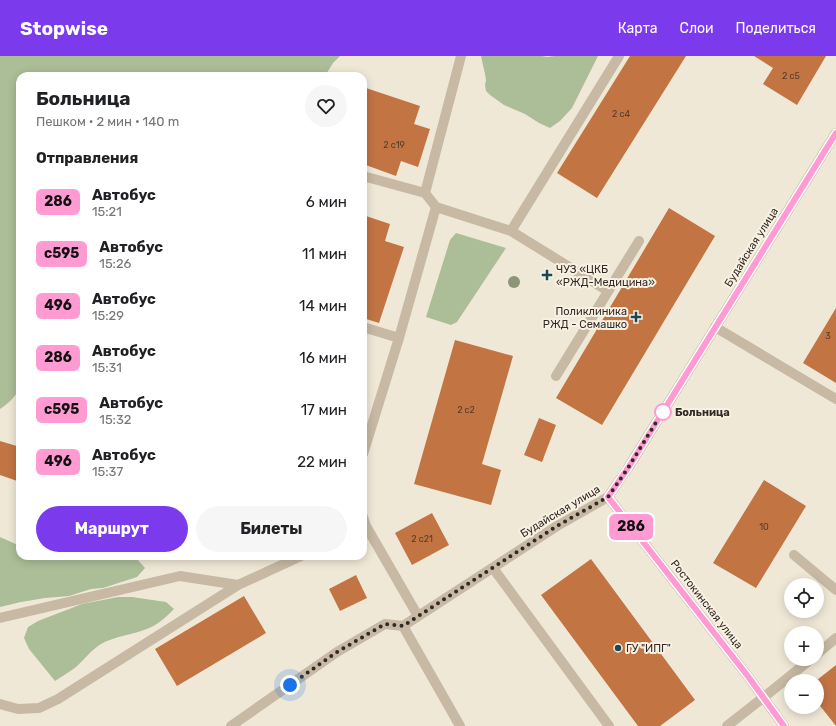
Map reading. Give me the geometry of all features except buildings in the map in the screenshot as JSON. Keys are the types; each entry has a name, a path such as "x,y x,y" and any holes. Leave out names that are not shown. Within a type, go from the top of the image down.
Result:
{"street":[{"path":"425,193 461,56"},
{"path":"511,231 619,56"},
{"name":"Будайская улица","path":"403,626 557,526 608,497 628,468 836,133"},
{"path":"367,177 425,193 436,207 511,231 608,291"},
{"path":"367,441 399,338 436,207"},
{"path":"556,376 638,241"},
{"path":"715,327 836,399"},
{"path":"367,329 399,338"},
{"name":"Ростокинская улица","path":"608,497 764,697 784,726"},
{"path":"367,528 418,616"},
{"path":"794,555 836,590"},
{"path":"0,704 18,709 39,708 58,699 238,585 292,560"},
{"path":"493,568 609,726"},
{"path":"0,618 180,576 238,585"},
{"path":"231,726 337,652 385,624 403,626 460,726"},
{"path":"824,648 836,638"},
{"path":"727,726 802,666"}],"green space":[{"path":"0,56 340,56 327,72 16,72 16,394 12,400 0,409"},
{"path":"481,56 598,56 572,108 560,121 550,128 525,114 504,105 486,91 486,80"},
{"path":"456,233 506,248 457,322 451,325 426,317 450,240"},
{"path":"0,537 16,544 16,560 138,560 145,568 137,577 103,588 91,589 69,596 45,598 0,607"},
{"path":"118,597 132,597 166,602 174,609 162,620 151,627 112,639 97,646 76,667 55,681 29,649 24,638 28,627 38,621 82,604"}],"bus line":[{"name":"286","path":"784,726 747,675 608,497 628,468 836,133"}],"place":[{"name":"ЧУЗ «ЦКБ «РЖД-Медицина»","path":"547,275"},
{"name":"Поликлиника РЖД - Семашко","path":"636,317"},
{"name":"Больница","path":"663,412"},
{"name":"ГУ \"ИПГ\"","path":"618,648"}],"route":[{"path":"290,685 337,652 385,624 403,626 557,526 608,497 663,412"}]}
